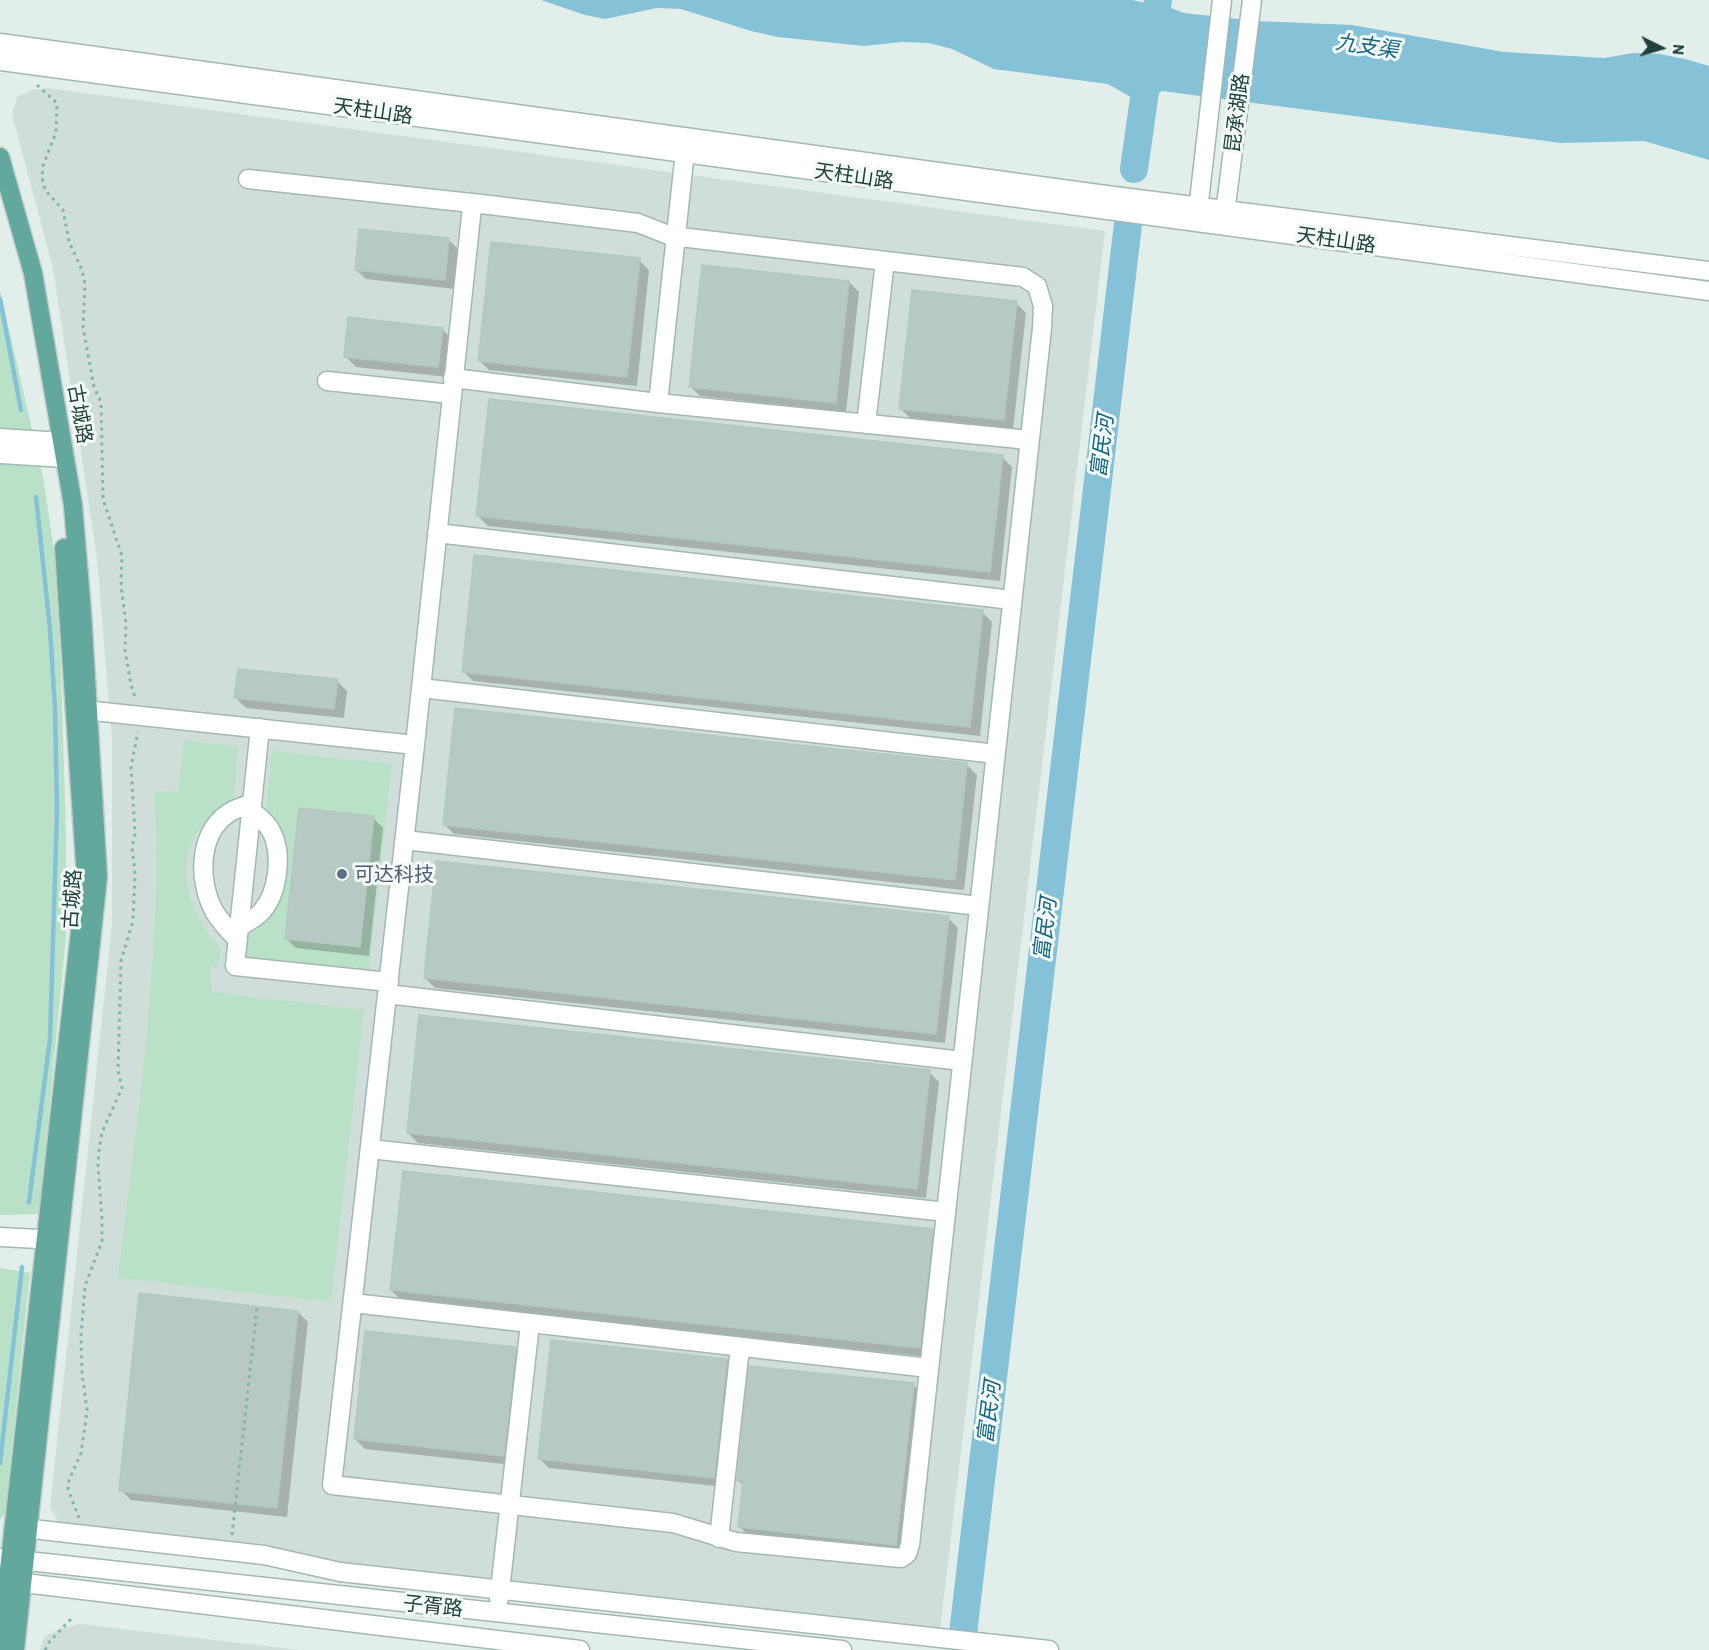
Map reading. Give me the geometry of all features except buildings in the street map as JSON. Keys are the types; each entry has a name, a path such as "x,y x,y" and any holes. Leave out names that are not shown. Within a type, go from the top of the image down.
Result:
{"main road":[{"name":"古城路","path":"0,157 33,273 57,449 81,709 86,878 52,1240 21,1528 12,1559 0,1650"},
{"name":"古城路","path":"0,202 21,270 57,449"},
{"name":"古城路","path":"10,1581 15,1650"}],"street":[{"name":"昆承湖路","path":"1197,214 1222,1"},
{"name":"昆承湖路","path":"1224,218 1251,2"},
{"name":"天柱山路","path":"0,43 686,145"},
{"name":"天柱山路","path":"0,61 686,145 1197,214 1709,291"},
{"path":"658,403 686,145"},
{"path":"248,179 481,204 638,223 676,236 1023,277 1037,286 1042,306 1042,328 910,1545 907,1554 901,1558 736,1542 673,1523 332,1485 416,745 470,215 472,207 481,204"},
{"name":"天柱山路","path":"1224,218 1709,271"},
{"path":"866,424 885,261"},
{"path":"327,381 452,386 658,403 1029,440"},
{"path":"0,438 57,449"},
{"path":"0,454 57,449"},
{"path":"437,533 1012,600"},
{"path":"421,688 996,754"},
{"path":"81,709 416,745"},
{"path":"260,728 235,966 388,988 962,1061"},
{"path":"238,934 214,911 207,893 202,864 211,835 221,820 233,810 251,807"},
{"path":"238,934 256,918 273,894 278,862 273,833 251,807"},
{"path":"405,840 979,906"},
{"path":"370,1149 946,1212"},
{"path":"0,1237 52,1240"},
{"path":"353,1303 929,1368"},
{"path":"497,1613 530,1324"},
{"path":"719,1538 740,1347"},
{"path":"21,1528 264,1555 340,1572 1049,1650"},
{"name":"子胥路","path":"12,1559 842,1650"},
{"name":"子胥路","path":"10,1581 580,1650"}],"path":[{"path":"230,1552 257,1307"},
{"path":"45,1650 50,1641 72,1618"}],"shaded area":[{"path":"48,88 1105,231 940,1630 355,1571 78,1527 59,1522 50,1508 112,924 112,740 97,558 53,269 12,114 17,97 32,90"},
{"path":"80,1624 299,1650 40,1650 44,1637 61,1628"}],"green space":[{"path":"0,290 43,477 54,550 61,668 66,835 66,937 39,1214 0,1215"},
{"path":"184,740 238,747 233,804 212,818 198,832 189,851 186,866 190,896 195,910 202,924 220,948 218,967 211,966 212,992 364,1010 331,1302 118,1278 152,974 156,852 154,791 178,792"},
{"path":"272,751 392,764 369,969 366,976 243,963 244,938 257,929 274,910 281,854 265,816"},
{"path":"0,1268 30,1273 5,1514 0,1520"}],"water":[{"name":"九支渠","path":"541,0 1132,0 1184,13 1256,21 1352,25 1504,52 1604,58 1633,53 1660,54 1709,66 1709,160 1644,141 1561,143 1162,91 1143,104 1108,84 994,69 952,49 929,43 901,42 864,46 778,37 681,9 657,8 605,19 585,15"}],"waterway":[{"name":"富民河","path":"1134,169 1158,0"},
{"name":"富民河","path":"963,1634 1128,224"},
{"path":"0,299 21,410"},
{"path":"29,1202 50,1039 57,810 55,709 50,629 36,497"},
{"path":"0,1463 22,1267"}],"place":[{"name":"可达科技","path":"342,874"}]}
